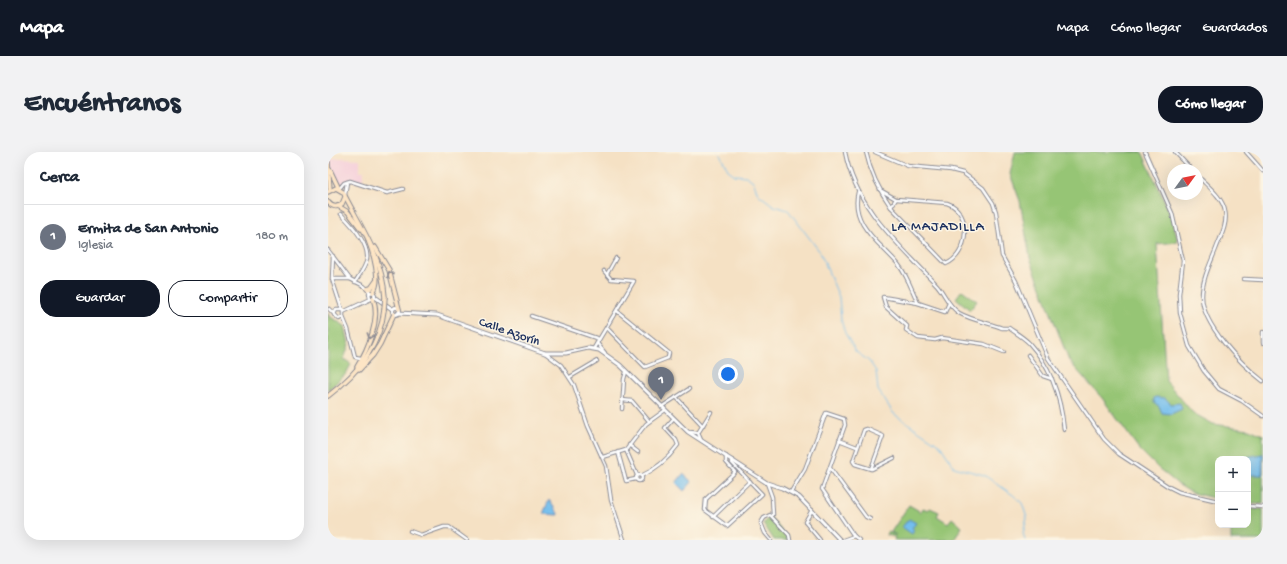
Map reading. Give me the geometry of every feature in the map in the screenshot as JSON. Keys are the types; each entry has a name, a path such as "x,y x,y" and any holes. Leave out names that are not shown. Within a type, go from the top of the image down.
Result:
{"main road":[{"path":"328,162 329,191 339,189"},
{"path":"328,166 339,189 345,196 389,270 397,312 373,355 350,378 328,396"},
{"path":"338,206 344,202 345,196"},
{"path":"328,202 330,206 338,206 348,212 375,250"},
{"path":"366,237 373,254 377,280 377,286 372,292"},
{"path":"350,378 364,362 372,349 380,329 384,310 385,297 382,273 372,243"},
{"path":"366,287 374,285 377,280"},
{"path":"350,378 363,357 372,333 375,315 373,298"}],"street":[{"path":"845,152 858,191 873,217 937,285 949,303 961,314 1002,328 1009,328 1029,343 1050,373 1062,405 1064,430"},
{"path":"866,152 880,190 891,207 946,264 963,246 965,240 962,215 959,210 947,203 896,199 880,190"},
{"path":"875,152 908,166 951,170 963,173 980,184 993,203 1002,256 1016,281 1041,346 1104,440 1119,454 1169,487 1179,492 1215,500"},
{"path":"1145,152 1172,213 1183,261 1179,294 1180,313 1189,346 1204,371 1220,389 1242,401 1263,416"},
{"path":"1175,152 1186,164"},
{"path":"1246,152 1263,171"},
{"path":"1203,181 1221,200 1226,213 1225,226 1204,278 1202,295 1205,312 1214,329 1247,368 1263,381"},
{"path":"345,196 348,182"},
{"path":"339,189 348,182 353,182 387,193 403,189"},
{"path":"858,191 856,207 862,224 898,264 918,303"},
{"path":"891,207 896,199"},
{"path":"341,214 360,238 365,250 366,261 355,282"},
{"path":"328,250 350,278 372,292 373,298"},
{"path":"333,256 332,279 343,311 343,317 348,329 355,357 360,359 363,357"},
{"path":"607,274 616,258"},
{"path":"328,263 332,264"},
{"path":"604,271 611,279 634,282 594,348 608,356"},
{"path":"332,279 350,278"},
{"path":"1244,279 1263,280"},
{"path":"372,292 368,295 397,312"},
{"path":"949,303 945,312 918,303 883,297 886,307 906,326 906,330 918,338 935,340 942,338 984,344 1004,352"},
{"path":"329,309 343,311 373,298"},
{"name":"Calle Azorín","path":"392,309 396,307 397,312 437,315 545,352 566,353 594,348"},
{"path":"329,309 337,318 343,317"},
{"path":"334,315 337,309"},
{"path":"606,328 645,367 668,358 669,354 617,311"},
{"path":"531,316 598,341"},
{"path":"1263,332 1263,343"},
{"path":"598,341 600,348 664,411 688,432 767,483 791,492 799,497 840,540"},
{"path":"545,352 561,365 570,377 588,426 603,457 611,500 624,540"},
{"path":"1028,355 1043,376 1052,379"},
{"path":"570,377 597,361"},
{"path":"622,409 624,379 626,372"},
{"path":"660,407 689,389"},
{"path":"676,397 703,426"},
{"path":"622,400 632,401 649,422"},
{"path":"603,457 626,450 649,422 664,411"},
{"path":"698,433 711,412"},
{"path":"791,492 805,470 826,413 845,421 822,489 854,536 859,540"},
{"path":"637,475 641,476 654,470 669,457 678,445 676,440 665,428 673,419"},
{"path":"871,469 884,436 867,429 864,430 853,461 855,464 871,469 894,458"},
{"path":"688,432 698,433"},
{"path":"698,433 701,440"},
{"path":"839,440 858,447"},
{"path":"629,445 638,452"},
{"path":"626,450 637,475 636,479"},
{"path":"618,452 626,481 636,479 639,481 641,480 641,476"},
{"path":"726,456 726,462 735,472"},
{"path":"733,460 732,463 738,469 750,481 762,494 729,526 713,517 706,510 706,499 738,469"},
{"path":"829,467 866,517 870,518"},
{"path":"713,517 750,481"},
{"path":"767,483 772,497 772,513 779,524"},
{"path":"771,540 765,533 760,523 770,512 772,502"},
{"path":"1251,506 1263,507"},
{"path":"812,510 805,522 820,540"},
{"path":"764,518 770,515 789,535 790,540"},
{"path":"410,531 421,535 444,527 449,527 467,540"},
{"path":"843,540 854,536"}],"shaded area":[{"path":"329,159 360,159 360,171 364,171 362,183 349,180 340,185 330,165"}],"green space":[{"path":"1015,152 1142,152 1172,217 1178,242 1157,244 1166,381 1193,413 1213,424 1249,429 1263,435 1263,504 1251,504 1251,456 1215,456 1215,498 1192,493 1179,485 1158,468 1139,449 1102,398 1069,361 1030,258 1020,201 1010,174"},
{"path":"962,290 977,301 970,310 956,298"},
{"path":"328,312 329,316 345,326 349,344 344,359 351,364 346,374 328,390"},
{"path":"909,505 921,512 923,508 928,510 930,508 939,512 937,516 948,523 952,518 962,527 954,540 894,540 895,537 887,535 888,532 896,535 891,532"},
{"path":"1251,509 1263,509 1263,540 1231,540 1231,528 1251,528"},
{"path":"770,517 787,537 787,540 774,540 763,523"}],"water":[{"path":"1154,398 1165,398 1171,404 1180,403 1182,409 1171,414 1162,413 1159,406 1154,403"},
{"path":"1263,454 1262,475 1251,475 1251,456"},
{"path":"683,474 692,482 684,491 676,483"},
{"path":"549,500 559,515 543,514"},
{"path":"909,519 916,523 912,528 914,530 912,534 902,527"}],"waterway":[{"path":"718,152 728,170 735,175 746,176 753,181 758,194 774,206 788,210 820,252 839,297 841,320 845,333 856,352 869,361 876,371 878,390 894,414 940,445 954,467 984,475 1022,503 1027,518 1023,533 1025,540"}],"place":[{"name":"Ermita de San Antonio","path":"661,400"}],"district":[{"name":"LA MAJADILLA","path":"938,225"}]}
